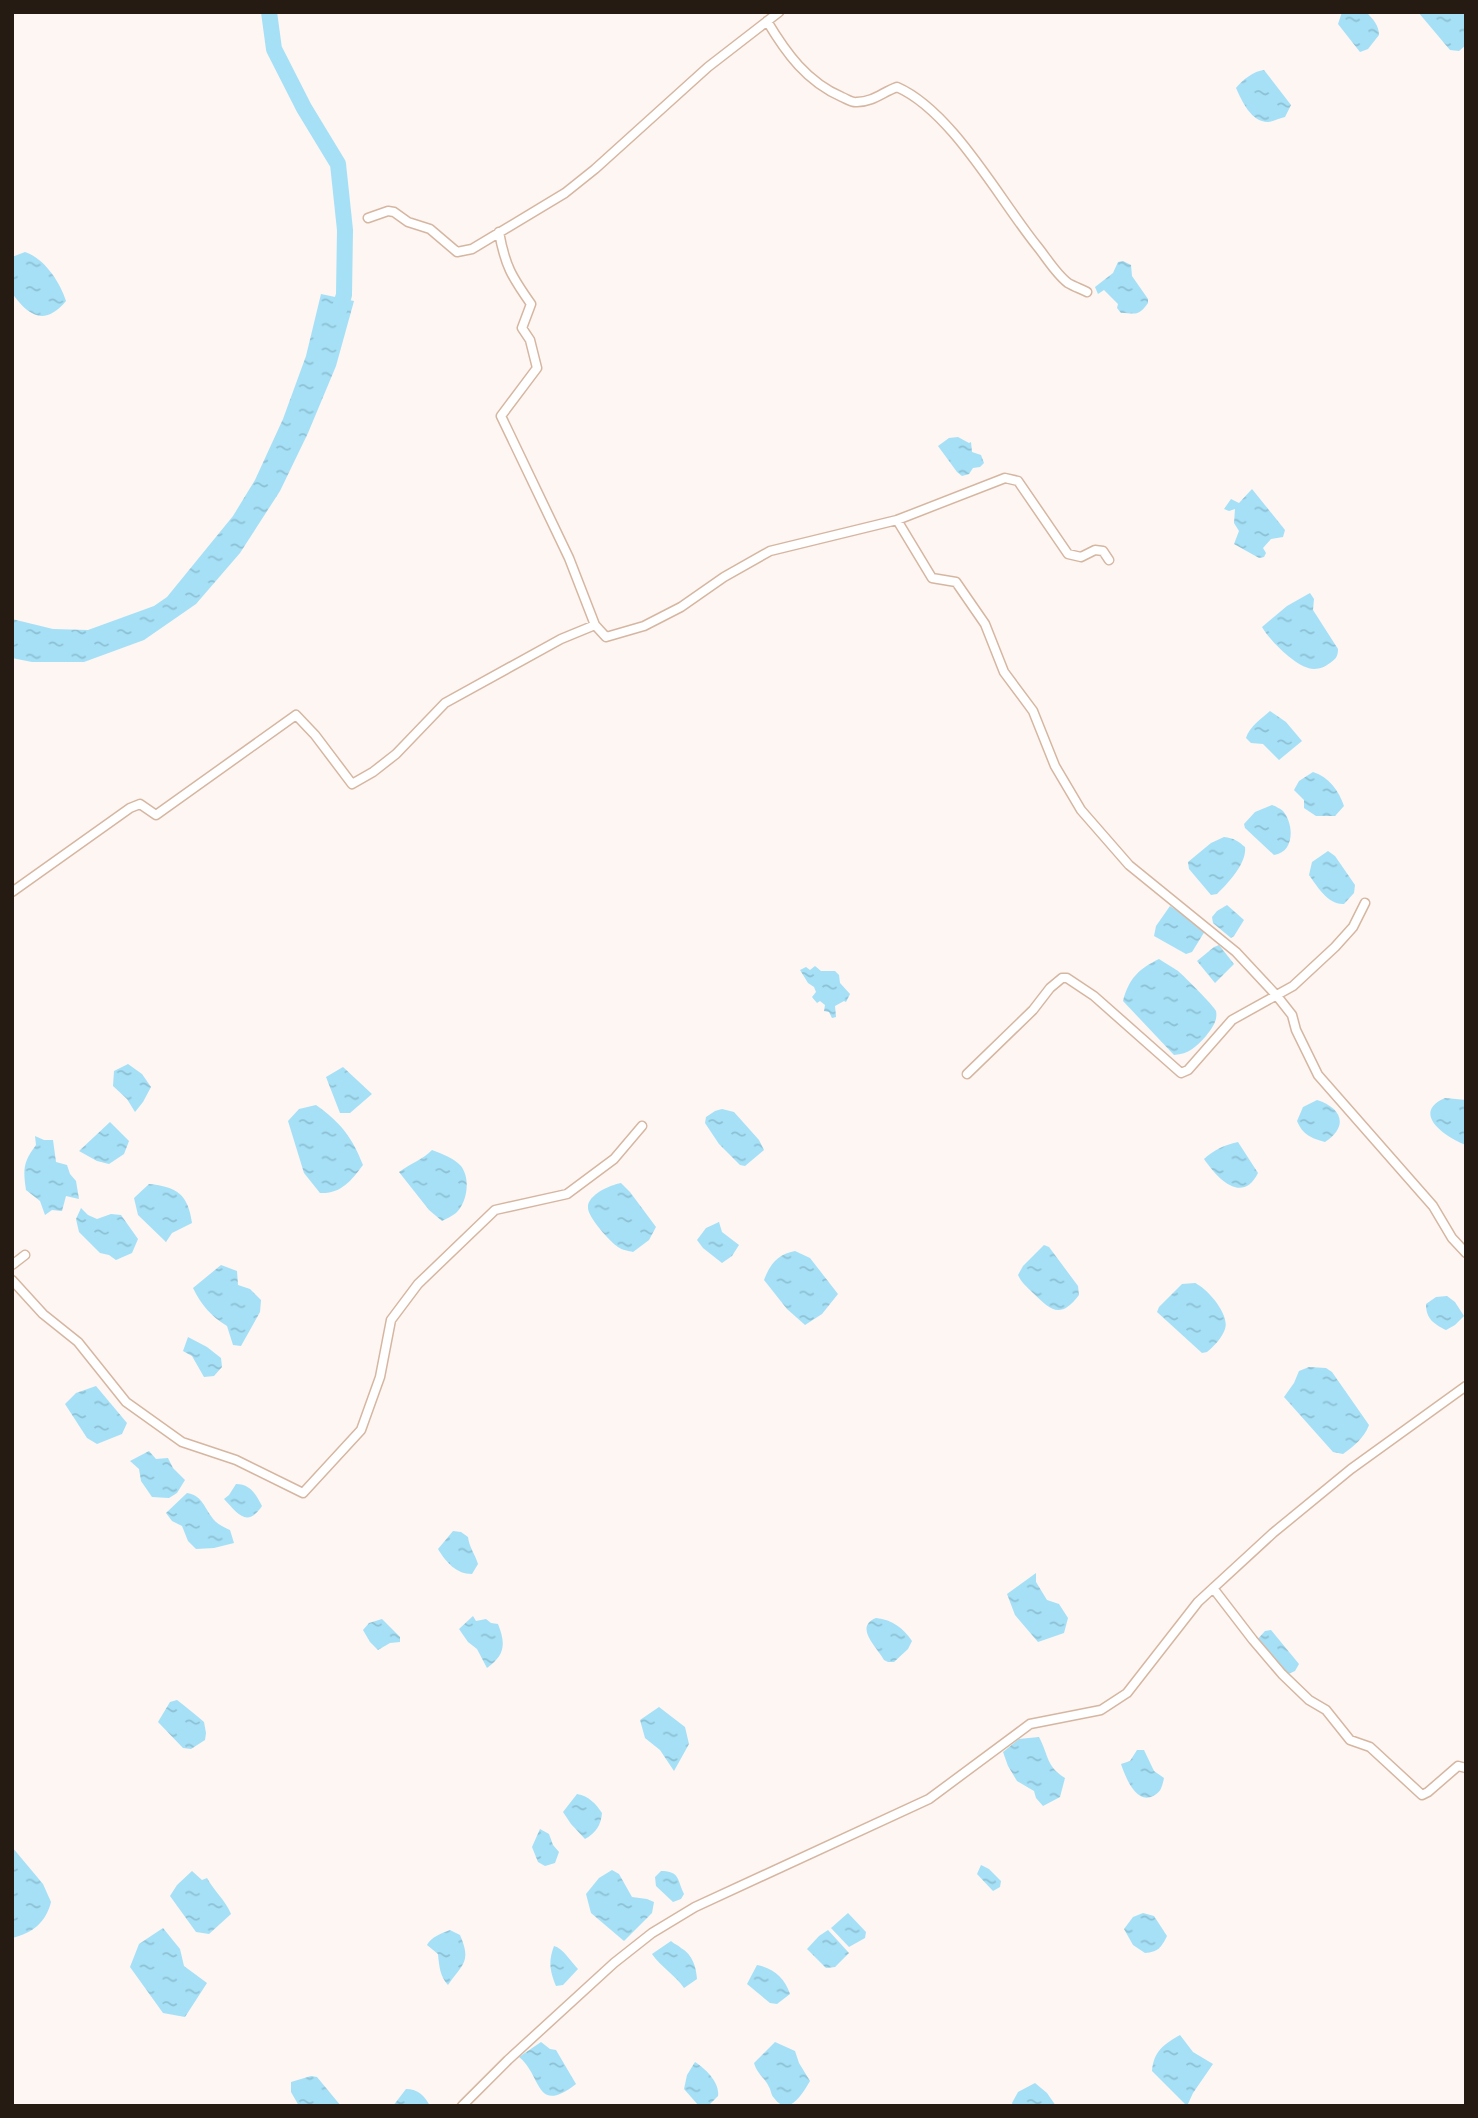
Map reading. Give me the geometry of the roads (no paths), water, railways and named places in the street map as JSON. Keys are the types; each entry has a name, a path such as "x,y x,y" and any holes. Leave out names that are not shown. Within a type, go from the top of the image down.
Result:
{"street":[{"path":"368,218 388,211 394,212 408,222 430,229 457,252 472,249 575,185 708,67 779,12"},
{"path":"767,22 784,50 805,73 827,91 855,103 876,99 897,87 920,102 947,127 983,170 1027,234 1066,282 1087,292"},
{"path":"499,232 507,267 531,304 522,328 530,340 537,368 501,416 569,558 595,625 606,637 644,626 681,607 724,577 770,551 897,520 1005,478 1018,481 1068,554 1081,557 1095,550 1103,551 1109,559"},
{"path":"897,520 932,578 956,582 985,624 1004,672 1033,711 1055,766 1081,810 1129,865 1236,952 1277,996 1292,1015 1296,1030 1318,1075 1433,1206 1452,1238 1466,1253"},
{"path":"12,892 130,807 140,804 156,815 296,715 315,735 352,784 396,754 445,703 561,639 595,625"},
{"path":"967,1074 1062,978 1067,978 1094,996 1181,1073 1188,1070 1232,1020 1293,986 1335,947 1353,927 1364,903"},
{"path":"12,1280 43,1314 78,1342 126,1402 182,1442 236,1460 303,1493 361,1430 380,1377 391,1320 418,1284 495,1210 567,1195 614,1159 642,1126"},
{"path":"12,1265 25,1255"},
{"path":"462,2106 614,1963 652,1933 695,1907 929,1799 1030,1724 1101,1710 1127,1693 1198,1602 1273,1533 1351,1469 1466,1386"},
{"path":"1213,1588 1282,1674 1309,1700 1326,1710 1350,1740 1370,1747 1422,1796 1458,1766 1466,1768"}],"water":[{"path":"1342,12 1366,12 1375,22 1379,35 1368,49 1360,52 1338,24"},
{"path":"1418,12 1466,12 1466,45 1459,51 1450,50"},
{"path":"1264,70 1291,105 1285,117 1268,122 1252,115 1236,88 1248,76"},
{"path":"25,252 45,265 66,301 51,314 44,316 31,313 12,293 12,257"},
{"path":"1118,262 1131,265 1132,276 1148,299 1145,307 1136,313 1121,313 1117,308 1118,304 1104,290 1098,294 1095,287 1113,273"},
{"path":"321,294 354,301 336,366 280,491 240,553 196,604 144,640 84,662 32,662 12,658 12,619 53,629 88,630 154,606 167,597 233,516 255,480 283,419 306,356"},
{"path":"958,437 971,442 972,452 981,455 984,463 962,476 938,446 949,438"},
{"path":"1252,489 1285,530 1283,537 1271,539 1263,548 1266,553 1264,557 1259,558 1234,544 1239,531 1234,523 1235,509 1224,509 1231,499 1239,503"},
{"path":"1310,593 1314,599 1313,610 1338,649 1334,660 1316,669 1308,668 1293,659 1262,627 1287,606"},
{"path":"1270,711 1286,722 1302,741 1279,760 1263,744 1251,743 1246,738 1253,726"},
{"path":"1313,772 1329,781 1339,795 1344,806 1335,816 1316,816 1304,808 1304,800 1294,790 1299,781"},
{"path":"1272,805 1287,816 1291,830 1286,849 1274,855 1244,824 1255,812"},
{"path":"1224,837 1240,843 1245,847 1245,853 1231,879 1217,894 1211,895 1189,869 1188,862 1211,843"},
{"path":"1328,851 1335,856 1355,885 1354,893 1344,904 1328,898 1309,875 1312,862"},
{"path":"1227,905 1244,920 1231,938 1213,923 1212,917"},
{"path":"1170,906 1205,931 1192,952 1186,954 1154,936 1156,926"},
{"path":"1219,945 1234,964 1215,983 1197,961"},
{"path":"1159,959 1178,971 1216,1011 1215,1021 1206,1036 1184,1053 1174,1055 1123,1001 1128,986 1136,975"},
{"path":"815,966 821,971 835,971 839,975 840,983 850,994 846,1002 835,1006 836,1017 832,1018 829,1012 824,1011 825,1005 820,1001 817,1003 812,997 816,992 814,987 800,970 806,967 810,970"},
{"path":"128,1064 142,1074 151,1087 135,1112 127,1099 113,1086 114,1071"},
{"path":"343,1067 372,1094 350,1113 340,1113 326,1077"},
{"path":"1445,1098 1466,1100 1466,1145 1441,1131 1431,1118 1435,1104"},
{"path":"1317,1100 1326,1103 1339,1118 1337,1130 1325,1142 1308,1135 1297,1121 1303,1107"},
{"path":"316,1105 345,1131 363,1165 340,1189 327,1193 320,1193 304,1173 288,1121 299,1109"},
{"path":"722,1109 734,1112 759,1140 764,1150 745,1166 740,1165 719,1144 705,1123 706,1117"},
{"path":"110,1122 129,1141 124,1154 109,1164 79,1151"},
{"path":"35,1136 53,1140 56,1162 67,1165 76,1181 79,1199 66,1196 62,1211 52,1210 45,1215 40,1201 26,1190 25,1166 36,1145"},
{"path":"1238,1142 1258,1173 1245,1187 1237,1188 1216,1174 1204,1159 1219,1148"},
{"path":"432,1150 458,1163 464,1171 467,1184 460,1209 442,1221 429,1210 399,1172"},
{"path":"621,1183 656,1227 649,1240 633,1252 620,1248 610,1240 595,1223 588,1208 595,1195 605,1188"},
{"path":"149,1184 174,1190 188,1205 192,1223 172,1233 166,1242 138,1215 134,1198"},
{"path":"81,1208 97,1219 111,1214 121,1215 138,1239 132,1253 116,1260 100,1253 79,1232 76,1219"},
{"path":"719,1222 722,1232 739,1245 732,1256 722,1263 697,1240 706,1228"},
{"path":"1044,1245 1049,1247 1078,1286 1079,1295 1061,1310 1045,1304 1018,1275 1023,1266"},
{"path":"795,1251 810,1258 838,1294 822,1314 805,1325 787,1309 764,1280 775,1261"},
{"path":"221,1265 237,1271 238,1285 250,1289 261,1300 260,1312 241,1346 233,1345 227,1326 207,1310 193,1288"},
{"path":"1195,1283 1217,1303 1226,1323 1218,1342 1202,1353 1157,1312 1182,1284"},
{"path":"1447,1296 1455,1302 1464,1316 1446,1330 1427,1314 1426,1304 1436,1297"},
{"path":"188,1337 221,1358 222,1367 214,1376 204,1377 192,1356 183,1351"},
{"path":"1309,1367 1326,1368 1332,1372 1369,1425 1355,1445 1343,1454 1333,1452 1284,1397 1299,1371"},
{"path":"96,1386 127,1423 122,1434 97,1444 87,1438 65,1404 76,1393"},
{"path":"149,1451 156,1459 168,1458 173,1468 185,1480 177,1493 169,1498 152,1497 141,1481 139,1469 130,1461"},
{"path":"236,1484 252,1490 262,1506 257,1513 243,1516 224,1499"},
{"path":"187,1493 199,1499 215,1521 230,1530 234,1543 196,1549 188,1541 182,1526 172,1521 166,1513"},
{"path":"453,1531 468,1537 478,1564 472,1574 461,1572 452,1566 438,1549"},
{"path":"1036,1573 1036,1582 1047,1600 1059,1604 1068,1618 1064,1633 1038,1642 1015,1615 1007,1594"},
{"path":"473,1616 476,1621 486,1619 498,1624 501,1631 502,1649 487,1668 477,1649 459,1629"},
{"path":"876,1618 897,1625 912,1641 908,1649 894,1662 884,1660 869,1637 867,1626"},
{"path":"382,1619 400,1637 400,1642 390,1643 378,1650 363,1630 369,1623"},
{"path":"1271,1630 1299,1664 1295,1671 1286,1675 1257,1640 1265,1631"},
{"path":"177,1700 204,1722 205,1740 191,1749 183,1748 158,1722 170,1702"},
{"path":"659,1707 685,1727 689,1744 674,1771 660,1750 645,1738 640,1720"},
{"path":"1039,1737 1051,1765 1065,1778 1060,1797 1043,1806 1034,1791 1017,1781 1003,1752 1019,1739"},
{"path":"1137,1750 1144,1750 1154,1771 1164,1778 1159,1791 1147,1798 1132,1788 1121,1764 1130,1761"},
{"path":"577,1794 592,1801 602,1813 597,1828 585,1839 563,1812"},
{"path":"540,1829 549,1834 559,1852 555,1863 545,1866 538,1862 532,1847"},
{"path":"12,1847 43,1884 51,1902 38,1926 12,1938"},
{"path":"981,1865 1001,1881 1000,1887 993,1891 977,1874"},
{"path":"612,1870 619,1874 632,1897 654,1902 652,1913 624,1941 591,1913 586,1894 599,1878"},
{"path":"192,1871 202,1880 207,1878 231,1914 209,1934 196,1932 170,1896"},
{"path":"661,1871 677,1877 684,1894 681,1899 673,1902 656,1886 655,1877"},
{"path":"848,1913 866,1932 865,1938 849,1947 831,1928"},
{"path":"1143,1913 1154,1916 1167,1936 1159,1949 1153,1952 1145,1953 1133,1945 1124,1929 1133,1917"},
{"path":"163,1928 180,1949 184,1966 207,1983 185,2017 163,2013 130,1967 139,1944"},
{"path":"450,1930 460,1935 465,1958 448,1985 439,1967 438,1954 427,1945 440,1934"},
{"path":"828,1930 849,1953 835,1967 826,1968 807,1949"},
{"path":"671,1941 688,1954 695,1966 697,1979 684,1988 652,1954"},
{"path":"554,1946 564,1952 578,1969 563,1985 556,1986 550,1966"},
{"path":"757,1965 778,1975 790,1994 777,2004 770,2003 747,1984"},
{"path":"1180,2035 1193,2052 1213,2064 1187,2106 1152,2071 1160,2049"},
{"path":"541,2042 556,2050 576,2084 563,2093 553,2096 546,2094 519,2057"},
{"path":"775,2042 795,2051 810,2081 790,2105 780,2104 774,2098 754,2063"},
{"path":"695,2062 708,2072 717,2086 718,2096 708,2106 699,2106 684,2089 687,2075"},
{"path":"311,2076 317,2077 341,2106 299,2106 291,2092 291,2082"},
{"path":"1035,2083 1047,2093 1056,2106 1013,2106 1018,2092"},
{"path":"406,2089 421,2094 430,2106 393,2106"}],"waterway":[{"path":"269,12 274,49 304,108 338,164 345,230 344,295 337,316"}]}
